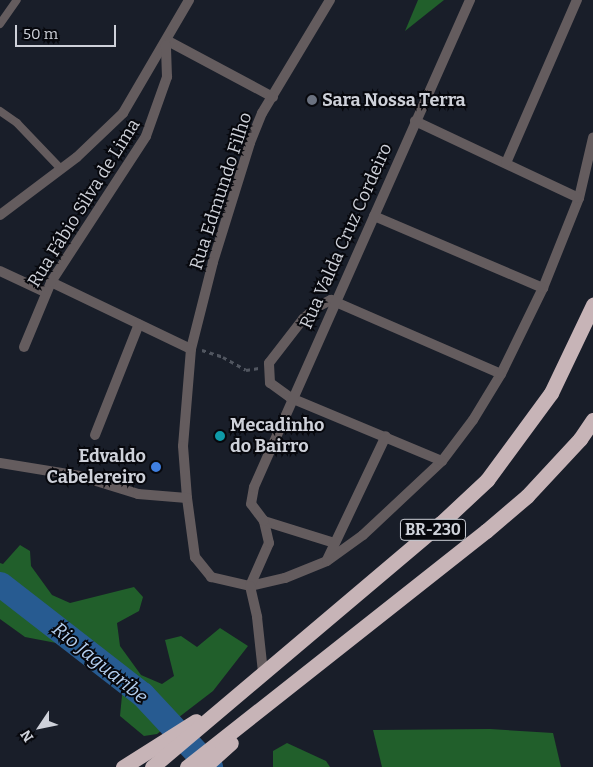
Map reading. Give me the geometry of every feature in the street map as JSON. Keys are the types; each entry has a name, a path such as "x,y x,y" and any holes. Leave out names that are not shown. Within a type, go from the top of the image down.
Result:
{"highway":[{"name":"BR-230","path":"219,709 441,523 487,480 551,392 593,305"},
{"name":"BR-230","path":"187,767 203,760 263,706 486,531 527,496 580,439 593,420"},
{"path":"124,767 170,745 186,740 219,709"},
{"path":"152,767 170,745 219,709"}],"street":[{"name":"Rua Fábio Silva de Lima","path":"0,215 96,141 124,113 167,43 189,0"},
{"name":"Rua Edmundo Filho","path":"250,586 216,580 199,564 194,550 182,446 192,349 213,262 250,143 273,97 330,0"},
{"name":"Rua Valda Cruz Cordeiro","path":"264,521 251,504 254,487 291,398 470,0"},
{"path":"506,164 577,0"},
{"name":"Rua Fábio Silva de Lima","path":"24,347 50,282 146,136 167,77 167,43"},
{"path":"167,43 273,97"},
{"path":"415,121 579,198"},
{"path":"250,586 298,574 327,561 363,535 442,460 472,420 501,374 542,288 579,198 593,138"},
{"path":"374,216 542,288"},
{"path":"0,271 45,292"},
{"path":"50,282 192,349"},
{"path":"442,460 291,398 270,383 269,363 308,314 325,302 336,301 501,374"},
{"path":"95,435 139,324"},
{"path":"327,561 386,436"},
{"path":"0,463 80,476 138,494 187,498"},
{"path":"264,672 258,617 250,586 269,547 264,521 334,543"}],"lane":[{"path":"0,24 17,0"},
{"path":"0,111 17,123 60,168"}],"path":[{"path":"192,349 213,353 246,370 269,363"}],"green space":[{"path":"418,0 444,0 405,31"},
{"path":"20,545 30,551 31,566 52,595 70,603 134,587 143,597 139,611 117,623 120,646 141,675 162,684 174,676 165,640 181,636 197,647 220,628 248,646 213,691 157,734 144,736 120,716 123,685 72,646 25,637 0,619 0,563 3,564"},
{"path":"490,729 553,733 561,767 382,767 373,730"},
{"path":"287,743 326,761 330,767 273,767 273,751"}],"waterway":[{"name":"Rio Jaguaribe","path":"0,584 142,694 210,767"}],"place":[{"name":"Sara Nossa Terra","path":"312,100"},
{"name":"Mecadinho do Bairro","path":"220,436"},
{"name":"Edvaldo Cabelereiro","path":"156,467"}]}
